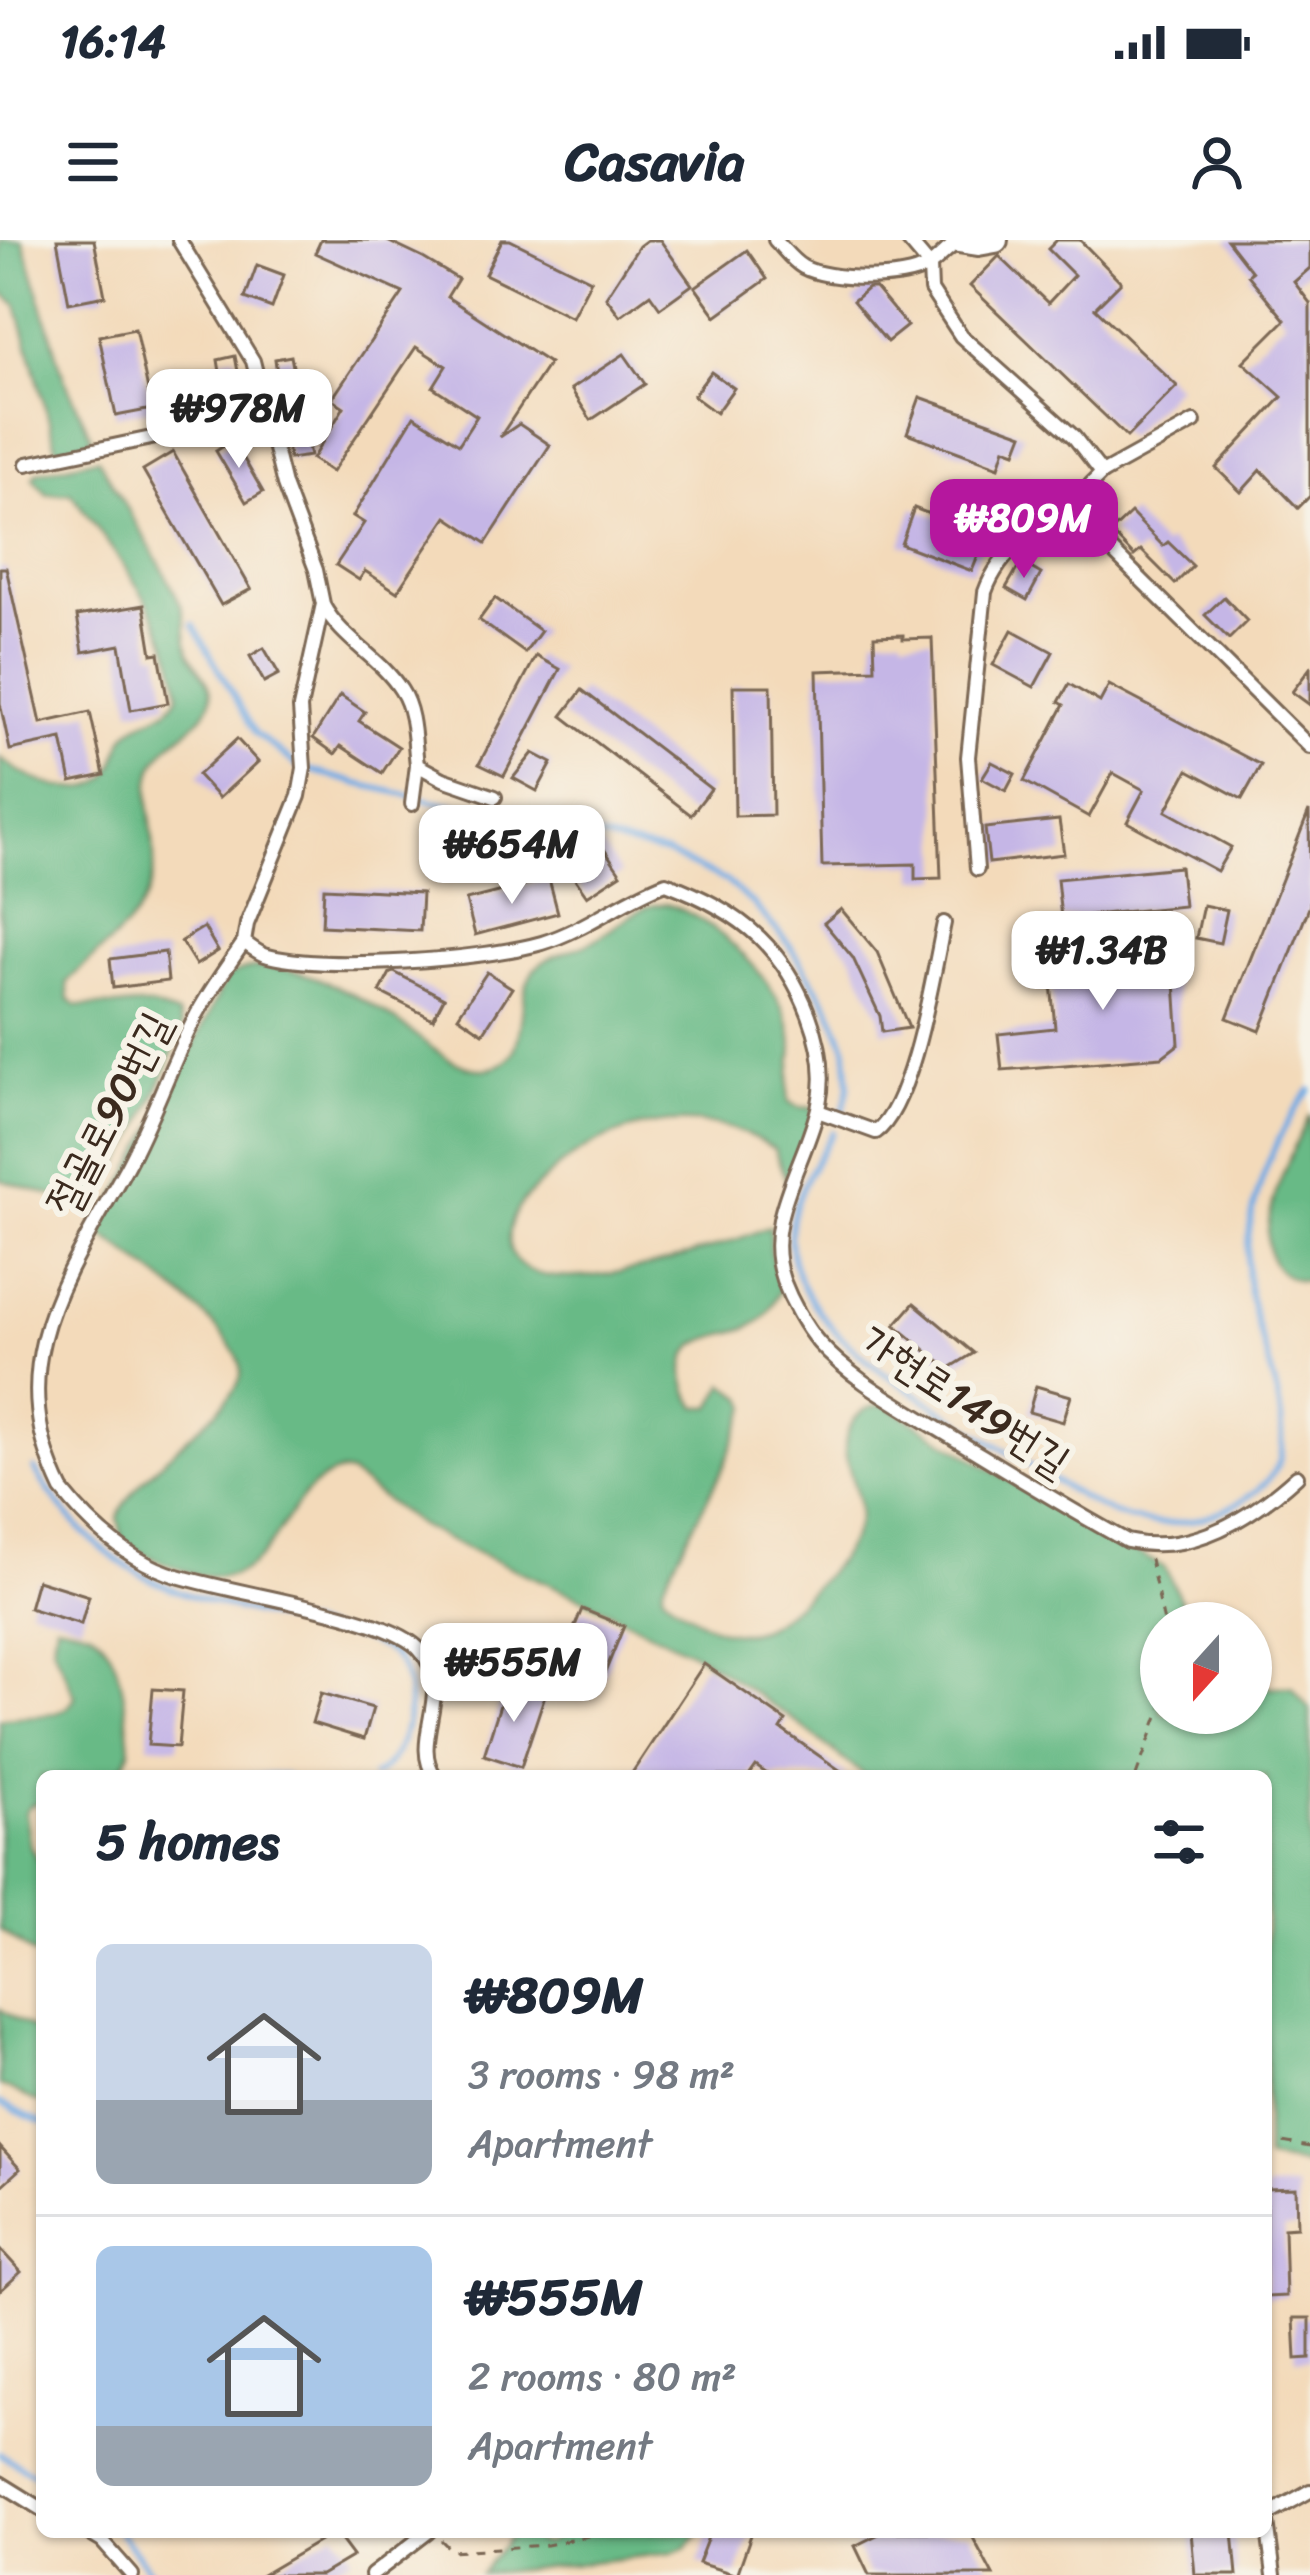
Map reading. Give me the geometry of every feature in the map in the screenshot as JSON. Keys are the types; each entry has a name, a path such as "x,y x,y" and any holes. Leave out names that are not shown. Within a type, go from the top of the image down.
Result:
{"street":[{"path":"958,241 995,240"}],"lane":[{"path":"179,240 253,361 295,520 316,570 323,604 333,623 380,664 409,707 417,765 412,804"},
{"path":"775,240 795,262 829,275 908,274 930,266 958,241"},
{"path":"908,240 930,266 932,290 961,336 1074,437 1102,473"},
{"path":"27,464 266,414"},
{"path":"977,869 968,757 985,592 997,568 1033,531 1079,503 1102,473 1194,422"},
{"path":"1079,503 1091,530 1112,553 1310,746"},
{"path":"244,942 299,796 304,768 300,708 323,604"},
{"path":"417,765 495,797"},
{"name":"가현로149번길","path":"244,942 264,956 338,961 498,952 544,942 592,923 666,883 732,916 763,940 790,979 816,1034 823,1070 818,1111 784,1204 777,1239 782,1276 818,1342 852,1372 949,1436 1082,1516 1127,1541 1147,1546"},
{"path":"818,1111 865,1131 876,1132 887,1125 912,1062 944,923"},
{"name":"절골로90번길","path":"29,1329 48,1290 125,1170 155,1113 193,1021 244,942"},
{"path":"25,1415 35,1449 58,1485 117,1546 184,1578 359,1621 416,1645 434,1678 427,1764 431,1770"},
{"path":"1147,1546 1222,1529 1263,1507 1297,1476"},
{"path":"0,2483 36,2505"},
{"path":"1272,2512 1310,2492"},
{"path":"96,2538 132,2575"},
{"path":"372,2575 422,2538"},
{"path":"1269,2538 1274,2575"}],"path":[{"path":"1147,1546 1159,1602"},
{"path":"1138,1770 1151,1734"},
{"path":"1272,2140 1310,2146"},
{"path":"437,2538 452,2551 547,2545 579,2538"}],"green space":[{"path":"0,240 23,240 64,378 91,436 88,441 57,450 17,305 0,291"},
{"path":"98,458 180,603 189,650 211,697 201,718 155,763 149,796 154,859 146,898 124,929 67,982 69,1000 77,1006 150,1006 178,1015 182,1027 126,1154 111,1178 82,1204 0,1180 0,758 52,785 96,785 111,772 127,734 168,708 179,694 166,641 122,562 71,493 47,494 33,478 37,472"},
{"path":"666,904 685,911 725,938 762,976 792,1036 789,1102 813,1108 813,1123 786,1180 774,1149 746,1134 716,1125 655,1124 625,1131 569,1159 522,1202 509,1231 515,1260 539,1274 576,1277 668,1261 770,1226 770,1250 780,1290 768,1312 748,1327 701,1342 686,1358 685,1381 697,1407 712,1407 725,1384 748,1407 723,1468 663,1584 663,1594 693,1616 728,1632 758,1630 785,1614 825,1575 853,1536 859,1515 846,1441 859,1414 886,1405 1026,1491 1165,1568 1182,1602 1140,1602 1140,1734 1272,1734 1272,1687 1292,1687 1310,1710 1310,2166 1272,2160 1272,1770 857,1770 701,1657 582,1598 445,1539 350,1474 340,1472 318,1482 259,1558 242,1571 219,1577 189,1572 122,1539 118,1517 131,1495 223,1404 240,1379 240,1362 210,1321 97,1231 227,977 268,967 316,978 381,1011 451,1060 486,1069 501,1064 517,1042 524,996 535,969 593,941 641,910"},
{"path":"1310,1115 1310,1281 1285,1275 1271,1259 1268,1237 1279,1183"},
{"path":"56,1623 94,1633 104,1642 118,1670 130,1751 116,1770 36,1770 36,1803 25,1812 36,1857 36,1956 0,1929 0,1719 54,1714 70,1704 75,1696 53,1646"},
{"path":"0,2009 36,2031 36,2101 0,2085"},
{"path":"508,2538 533,2538 544,2544 557,2538 695,2538 672,2553 480,2574"}],"building":[{"path":"57,240 94,240 105,296 69,303"},
{"path":"321,240 385,240 423,258 458,279 447,297 549,363 500,437 519,424 550,445 486,543 447,517 397,592 365,571 359,580 336,565 364,523 353,516 414,416 459,444 477,416 433,387 446,366 416,347 332,472 312,459 344,407 332,399 403,293 315,253"},
{"path":"502,240 591,280 572,317 485,274"},
{"path":"647,240 660,240 692,285 660,308 650,294 620,316 606,297"},
{"path":"1057,240 1080,240 1121,282 1095,308 1177,386 1127,437 970,286 999,256 1048,303 1074,275 1048,249"},
{"path":"1227,240 1310,240 1310,268 1294,282 1310,303 1310,496 1298,508 1261,470 1241,492 1216,468 1282,397 1243,362 1285,320"},
{"path":"747,250 767,279 716,316 695,287"},
{"path":"257,265 284,275 272,308 245,298"},
{"path":"875,288 907,326 887,342 853,301"},
{"path":"135,329 152,409 116,416 99,336"},
{"path":"624,354 645,384 591,420 571,389"},
{"path":"235,356 241,387 223,390 218,360"},
{"path":"291,356 310,456 289,459 275,359"},
{"path":"711,372 734,388 716,413 693,396"},
{"path":"920,397 1023,434 1016,452 1005,448 999,467 907,433"},
{"path":"233,440 263,492 246,502 216,451"},
{"path":"173,452 251,589 221,605 143,470"},
{"path":"914,508 986,536 972,571 901,544"},
{"path":"1131,513 1163,546 1168,542 1193,566 1175,584 1141,550 1134,556 1111,532"},
{"path":"1021,562 1041,574 1027,600 1006,588"},
{"path":"0,568 6,568 41,723 90,712 104,775 71,782 62,739 10,750 0,703"},
{"path":"1224,597 1247,621 1229,639 1205,615"},
{"path":"495,598 541,631 525,653 479,620"},
{"path":"144,605 152,654 159,653 168,703 131,710 120,645 83,652 77,616"},
{"path":"1012,630 1053,652 1034,687 993,665"},
{"path":"903,635 903,639 932,638 941,878 915,879 915,864 822,866 817,671 875,669 874,636"},
{"path":"264,648 279,674 264,682 250,656"},
{"path":"536,656 560,669 504,776 479,764"},
{"path":"1310,668 1310,705 1292,692"},
{"path":"1069,684 1100,702 1109,685 1261,765 1242,799 1188,770 1166,811 1231,847 1217,871 1127,822 1144,790 1113,773 1089,817 1024,781 1064,705 1059,702"},
{"path":"733,686 771,686 773,815 735,816"},
{"path":"582,690 711,789 691,815 562,716"},
{"path":"340,695 365,712 359,721 399,747 382,773 341,746 335,754 313,738"},
{"path":"237,739 258,762 219,798 198,775"},
{"path":"533,753 552,763 537,791 513,778"},
{"path":"992,762 1015,774 1006,791 982,778"},
{"path":"1309,811 1310,905 1260,1031 1227,1018"},
{"path":"434,816 455,820 448,853 427,848"},
{"path":"1059,820 1064,854 989,863 985,828"},
{"path":"602,846 621,874 587,896 568,869"},
{"path":"1180,867 1184,906 1061,918 1057,879"},
{"path":"549,879 558,913 475,935 466,900"},
{"path":"324,888 422,893 420,931 322,926"},
{"path":"1203,905 1227,910 1220,943 1196,938"},
{"path":"841,909 877,952 909,1028 882,1032 880,1016 853,958 824,923"},
{"path":"204,927 218,951 196,965 181,941"},
{"path":"1173,950 1179,1044 1162,1057 1002,1070 998,1034 1055,1028 1049,960"},
{"path":"165,952 168,981 113,988 110,959"},
{"path":"394,972 444,998 433,1019 380,992"},
{"path":"487,972 512,988 483,1033 458,1016"},
{"path":"914,1303 974,1353 948,1369 895,1325"},
{"path":"1036,1386 1071,1396 1063,1422 1029,1412"},
{"path":"37,1580 89,1596 81,1624 29,1608"},
{"path":"582,1609 624,1626 597,1692 555,1675"},
{"path":"704,1664 786,1721 781,1729 839,1770 762,1770 756,1766 753,1770 634,1770"},
{"path":"507,1683 545,1695 521,1767 484,1755"},
{"path":"153,1689 183,1691 178,1747 148,1745"},
{"path":"321,1693 373,1708 364,1739 312,1723"},
{"path":"0,2147 20,2169 0,2187"},
{"path":"1296,2188 1297,2227 1284,2228 1286,2296 1272,2297 1272,2189"},
{"path":"0,2249 21,2272 0,2291"},
{"path":"1294,2318 1310,2318 1310,2358 1296,2359"},
{"path":"325,2538 340,2538 353,2556 321,2575 262,2575"},
{"path":"708,2538 750,2538 737,2575 698,2563"},
{"path":"871,2538 973,2538 993,2575 869,2575 855,2546"},
{"path":"1192,2538 1234,2538 1237,2575 1195,2575"}],"waterway":[{"path":"193,624 255,733 299,767 665,853 726,881 789,944 829,1006 846,1048 849,1085 843,1112"},
{"path":"833,1132 802,1187 791,1233 801,1282 829,1324 887,1375 1089,1502 1127,1518 1178,1523 1215,1514 1246,1498 1267,1481 1280,1458 1280,1410 1250,1296 1248,1243 1269,1161 1310,1090"},
{"path":"34,1469 89,1537 149,1579 219,1604 360,1639 391,1654 401,1666 409,1700 403,1737 381,1770"},
{"path":"0,2103 36,2120"},
{"path":"0,2454 36,2475"},
{"path":"125,2538 153,2575"}]}
